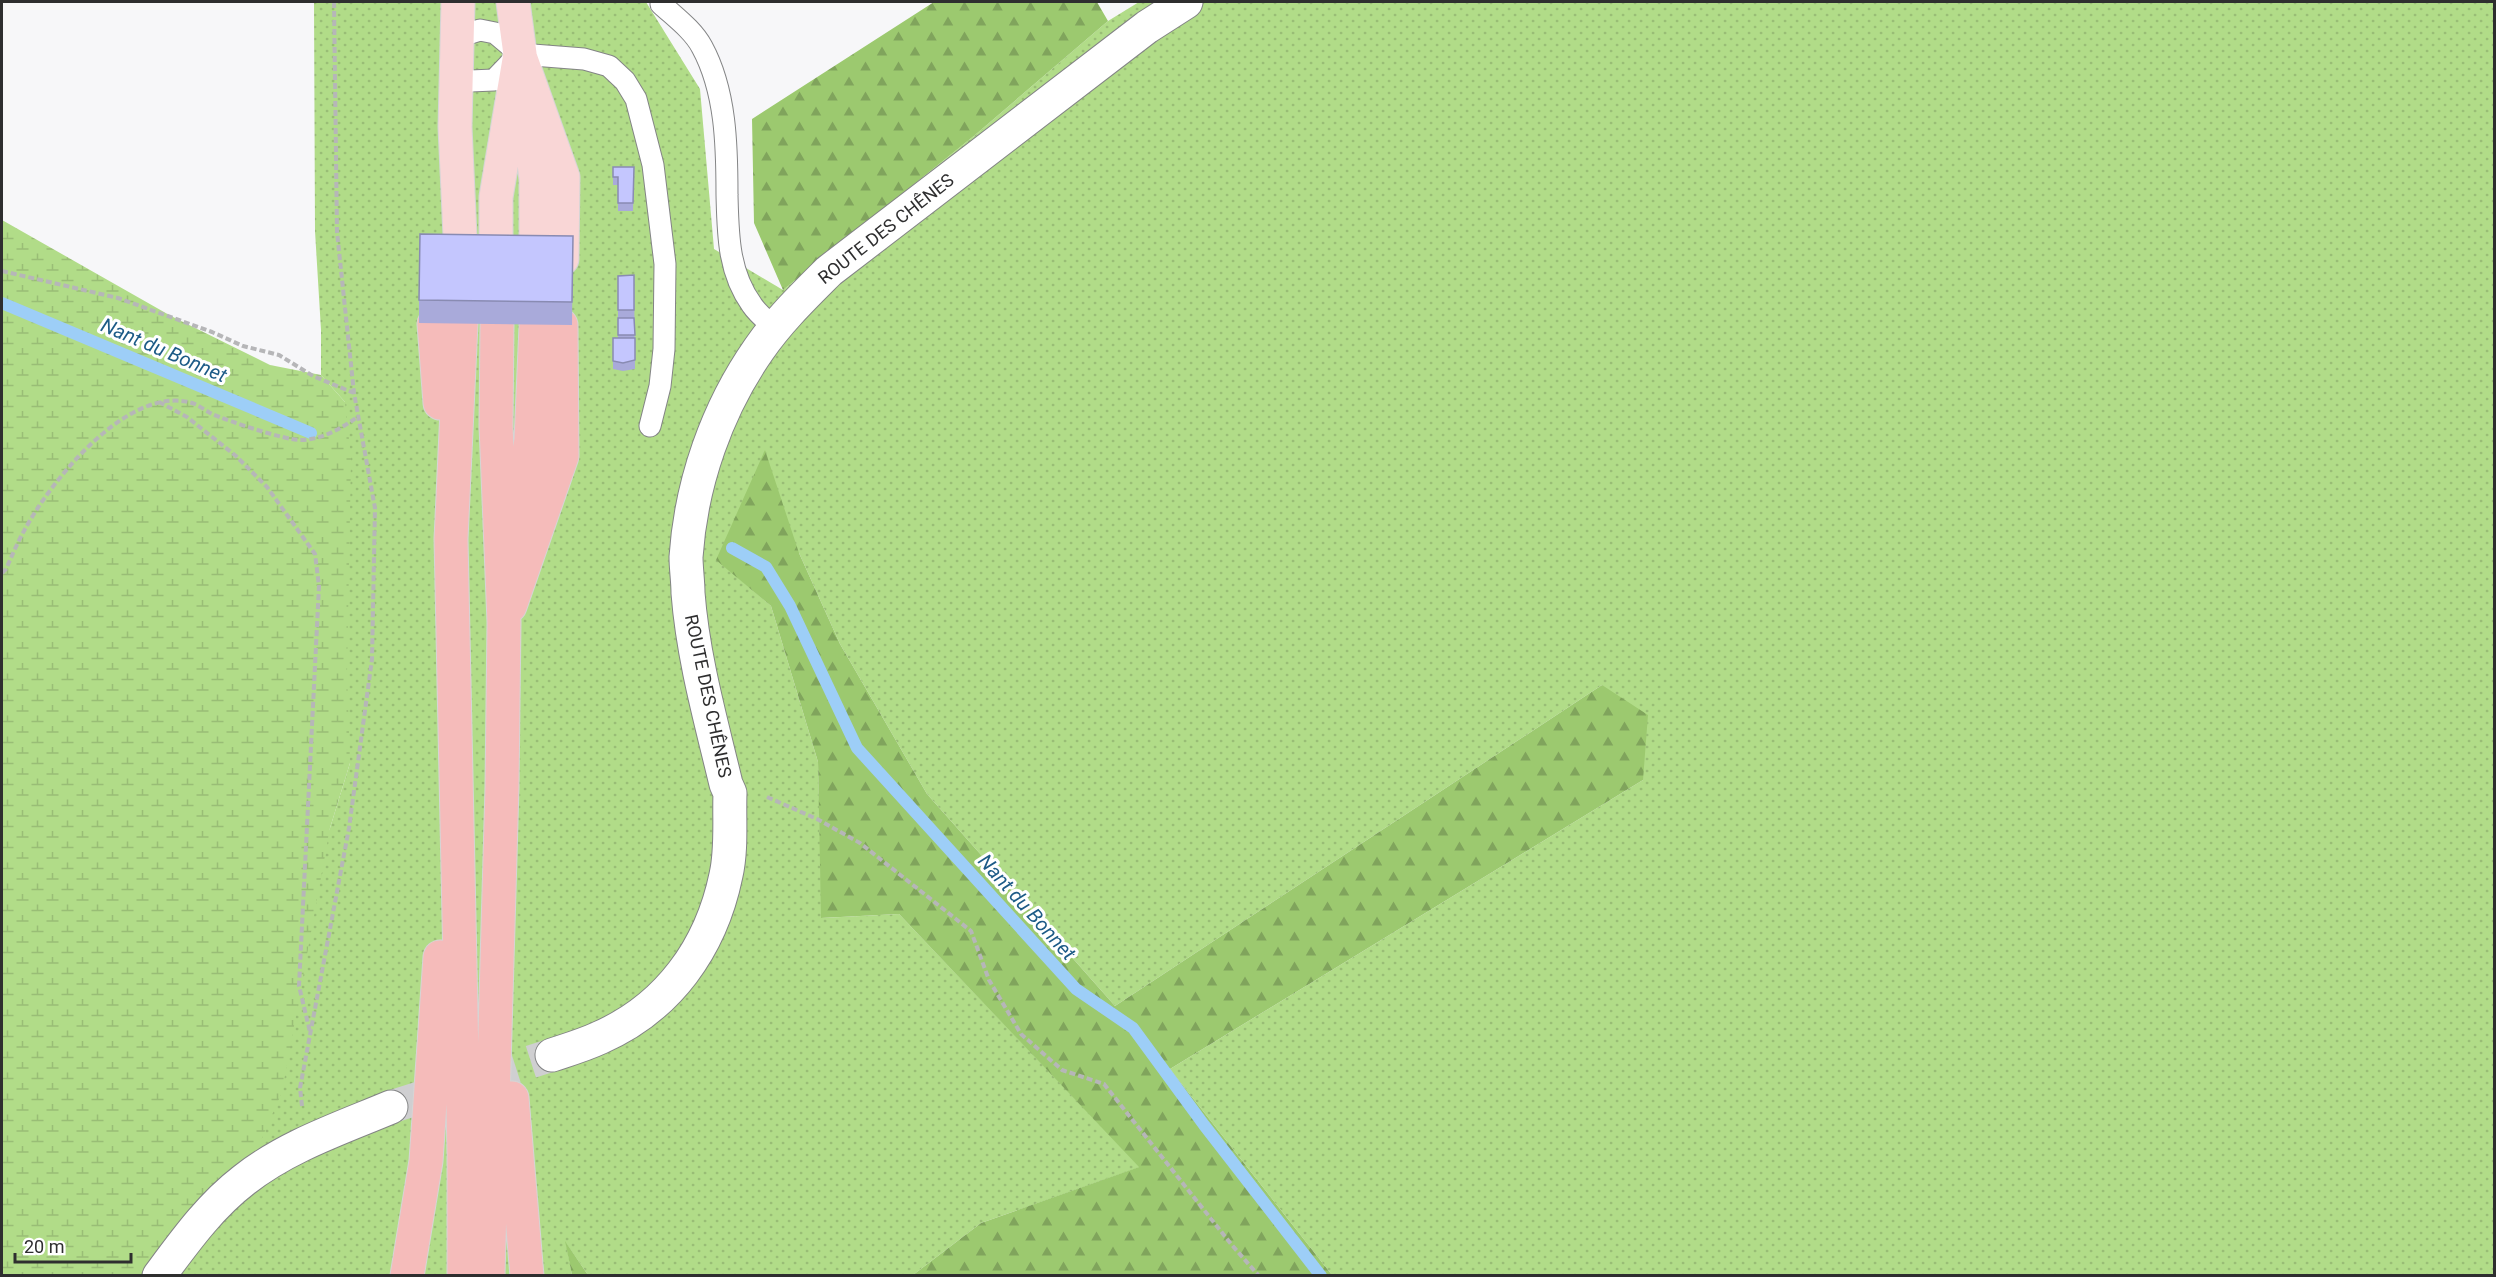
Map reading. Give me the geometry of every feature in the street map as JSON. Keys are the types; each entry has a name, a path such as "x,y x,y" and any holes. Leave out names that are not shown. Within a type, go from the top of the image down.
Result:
{"highway":[{"path":"447,324 453,728 464,1154 464,1275"},
{"path":"488,1275 502,787 504,622 496,426 497,325"},
{"path":"504,622 562,456 548,325"},
{"path":"407,1275 426,1161 453,728"},
{"path":"502,787 511,1075 527,1275"}],"main road":[{"path":"447,258 458,2"},
{"path":"513,2 520,54 563,177 549,259"},
{"path":"496,258 496,197 520,54"}],"street":[{"name":"ROUTE DES CHÊNES","path":"552,1055 599,1038 659,1000 691,963 704,942 727,873 730,793 699,667 690,616 686,558 694,496 708,450 727,404 758,350 775,328 828,271 1138,34 1186,2"},
{"path":"159,1275 198,1224 227,1195 270,1162 307,1142 391,1107"}],"lane":[{"path":"661,4 701,46 712,71 724,122 727,233 731,261 751,304 775,328"},
{"path":"458,37 480,30 495,33 520,54 584,59 609,66 625,81 636,99 653,165 661,213 665,264 664,349 660,387 650,426"},
{"path":"456,73 470,81 494,80 520,54"}],"path":[{"path":"307,1142 300,1088 349,828 372,659 375,508 354,393 337,232 334,2"},
{"path":"2,270 118,298 212,332 243,346 279,355 313,376 354,393"},
{"path":"2,573 24,531 58,480 91,442 122,418 159,402 192,403 213,414 300,440 336,432 359,416"},
{"path":"159,402 187,417 236,456 267,487 315,554 319,586 299,986 310,1034"},
{"path":"730,793 762,795 817,819 860,843 971,931 988,980 1021,1034 1062,1070 1104,1084 1231,1244 1259,1275"}],"green space":[{"path":"314,2 646,2 700,89 714,249 783,290 975,135 1108,21 1139,2 2494,2 2494,1275 1332,1275 1170,1069 1643,780 1602,685 1115,1006 927,794 840,644 799,553 716,559 771,606 818,762 822,918 899,914 1140,1167 981,1223 913,1275 588,1275 566,1243 572,1275 153,1275 330,828 350,763 2,346 345,402 321,375 321,330 315,231"},
{"path":"934,2 1097,2 1108,21 975,135 783,290 754,223 752,119"},
{"path":"2,220 171,316 270,365 321,375 345,402 351,458 347,674 350,763 330,828 282,1092 258,1147 228,1172 153,1275 2,1275"},
{"path":"765,450 799,553 840,644 927,794 1115,1006 1602,685 1648,715 1643,780 1170,1069 1332,1275 913,1275 981,1223 1139,1167 899,914 821,918 818,762 771,606 716,560"},
{"path":"565,1241 588,1275 572,1275"}],"building":[{"path":"613,167 634,167 633,203 618,203 618,177 613,177"},
{"path":"420,234 573,236 572,302 419,300"},
{"path":"634,275 634,310 618,310 618,276"},
{"path":"618,318 634,318 635,335 618,335"},
{"path":"613,338 635,338 635,360 623,363 613,361"}],"waterway":[{"name":"Nant du Bonnet","path":"2,303 311,433"},
{"name":"Nant du Bonnet","path":"732,548 766,567 790,606 857,748 1076,989 1133,1028 1204,1125 1321,1276"}],"tunnel":[{"path":"391,1107 552,1055"}]}
